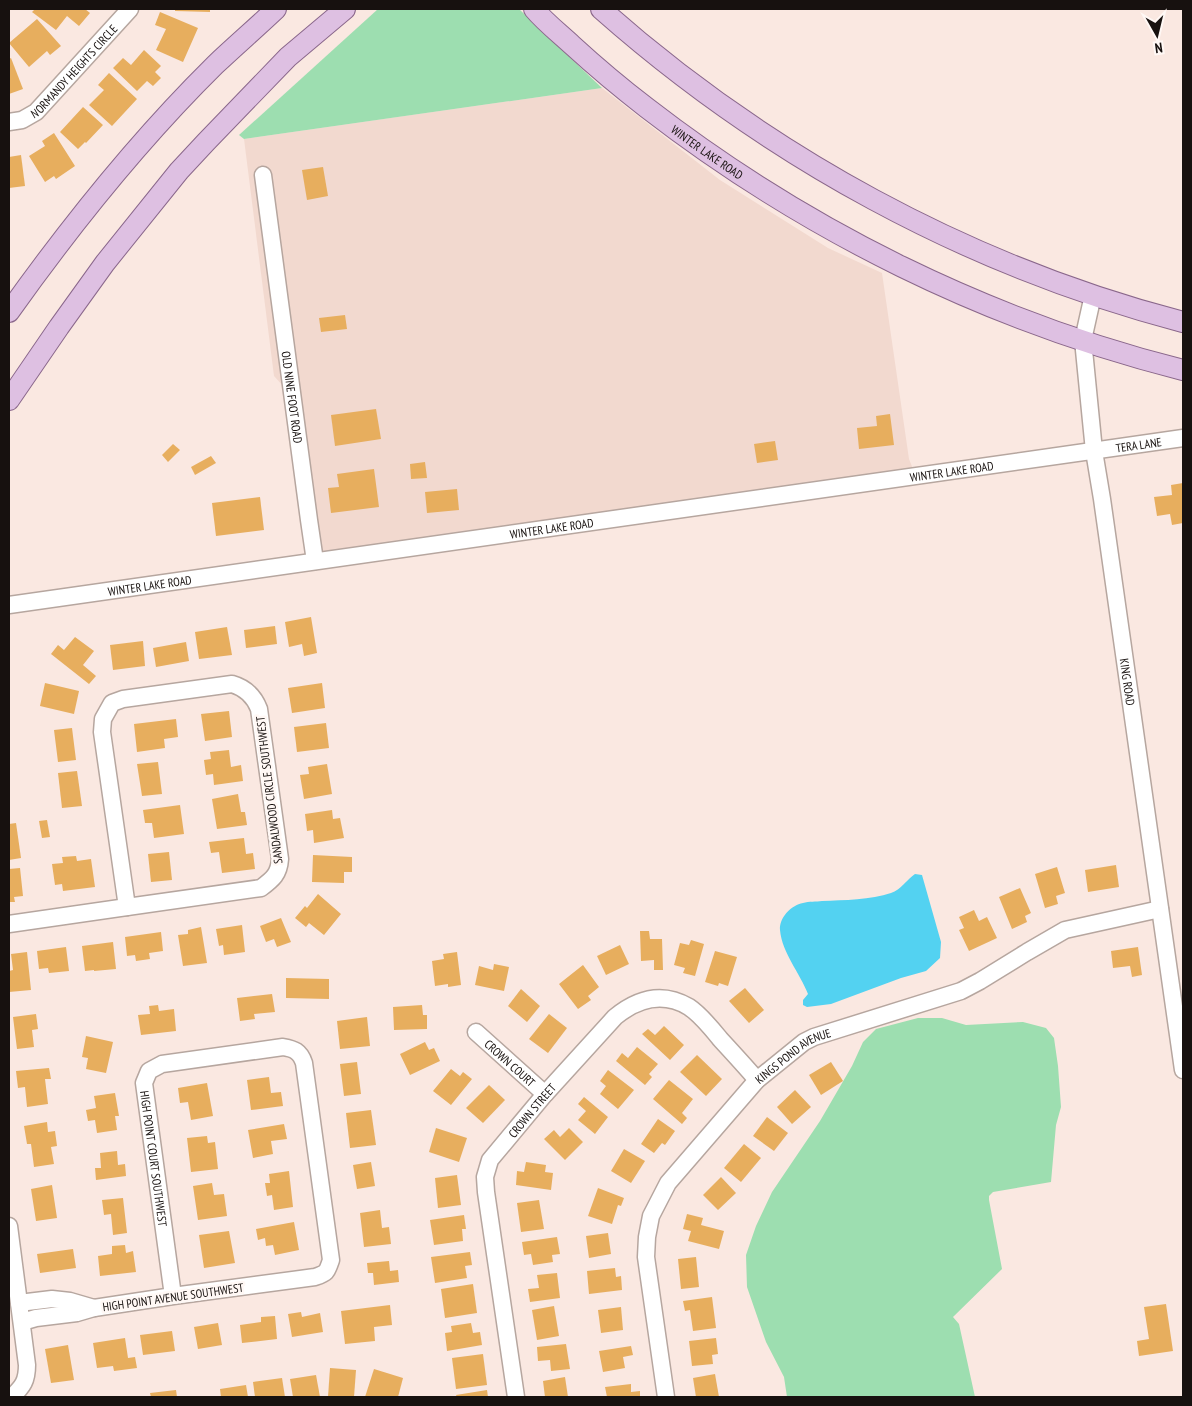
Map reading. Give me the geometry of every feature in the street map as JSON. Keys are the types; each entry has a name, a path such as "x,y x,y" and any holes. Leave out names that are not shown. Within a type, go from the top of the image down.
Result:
{"main road":[{"path":"9,312 74,224 166,116 215,65 276,9"},
{"path":"9,400 105,263 180,171 212,134 288,57 345,9"},
{"name":"WINTER LAKE ROAD","path":"534,9 586,58 630,95 683,135 770,194 844,237 920,276 973,300 1127,355 1183,370"},
{"path":"601,9 659,59 729,111 765,136 840,181 994,258 1093,295 1183,322"}],"street":[{"name":"NORMANDY HEIGHTS CIRCLE","path":"9,122 22,120 36,112 130,9"},
{"name":"OLD NINE FOOT ROAD","path":"263,175 315,561"},
{"name":"KING ROAD","path":"1093,295 1083,340 1094,451 1183,1070"},
{"name":"TERA LANE","path":"1094,451 1183,438"},
{"name":"WINTER LAKE ROAD","path":"9,605 1094,451"},
{"name":"SANDALWOOD CIRCLE SOUTHWEST","path":"9,924 261,888 270,881 279,870 280,859 259,709 255,698 243,687 232,684 123,698 112,703 103,719 102,732 127,907"},
{"name":"KINGS POND AVENUE","path":"666,1397 646,1257 647,1236 651,1216 668,1182 757,1080 804,1042 814,1037 961,991 1065,930 1160,909"},
{"name":"CROWN STREET","path":"516,1397 485,1177 490,1160 545,1094 615,1017 626,1008 645,1000 665,999 689,1008 708,1025 757,1080"},
{"name":"CROWN COURT","path":"476,1032 545,1094"},
{"name":"HIGH POINT COURT SOUTHWEST","path":"173,1296 144,1083 149,1071 162,1064 283,1047 293,1048 302,1056 331,1260 325,1273"},
{"path":"9,1226 27,1374 23,1387 12,1397"},
{"name":"HIGH POINT AVENUE SOUTHWEST","path":"22,1322 36,1318 77,1313 94,1308 315,1277 325,1273"},
{"path":"19,1303 52,1299 70,1301 94,1308"}],"shaded area":[{"path":"602,88 720,180 828,248 882,273 909,459 913,469 321,553 269,167 255,169 284,387 274,376 244,139"}],"green space":[{"path":"378,9 519,9 602,88 244,139 239,135"},
{"path":"918,1018 942,1018 966,1025 1023,1022 1046,1028 1054,1038 1061,1107 1056,1125 1051,1182 993,1192 989,1196 1002,1269 953,1317 959,1324 975,1397 787,1397 784,1377 766,1342 747,1287 746,1255 756,1226 772,1192 820,1121 852,1066 863,1042 876,1029"}],"water":[{"path":"915,874 922,875 941,942 940,958 926,971 901,978 831,1004 807,1007 803,1005 803,1000 808,994 781,938 781,921 790,909 805,902 866,898 891,893"}],"building":[{"path":"35,9 85,9 90,13 79,26 67,16 56,30 32,12"},
{"path":"175,9 210,9 210,12 175,11"},
{"path":"160,12 198,28 183,62 156,50 166,29 155,25"},
{"path":"37,19 61,46 50,55 47,51 29,67 9,43"},
{"path":"144,50 161,66 155,72 161,78 153,86 147,81 137,91 113,68 123,58 131,65"},
{"path":"11,58 23,89 9,94 9,59"},
{"path":"109,73 137,99 112,126 89,105 104,90 98,85"},
{"path":"83,107 103,125 78,149 60,132"},
{"path":"54,133 75,166 56,179 54,176 45,182 29,156 45,146 42,141"},
{"path":"21,155 25,186 9,188 9,157"},
{"path":"323,167 328,196 307,200 302,170"},
{"path":"345,315 347,329 321,332 319,318"},
{"path":"376,409 381,439 335,446 331,415"},
{"path":"890,414 894,445 859,449 857,428 877,426 876,416"},
{"path":"775,441 778,460 757,463 754,444"},
{"path":"173,444 180,450 168,462 162,455"},
{"path":"211,456 216,463 195,475 191,467"},
{"path":"425,462 427,478 411,479 410,464"},
{"path":"374,469 379,507 331,513 328,488 339,487 337,474"},
{"path":"1183,483 1183,523 1172,525 1170,514 1157,516 1154,497 1172,495 1171,485"},
{"path":"457,489 459,510 427,513 425,492"},
{"path":"260,497 264,530 216,536 212,503"},
{"path":"311,617 317,653 304,656 302,644 289,647 285,622"},
{"path":"275,626 277,644 246,648 244,630"},
{"path":"227,627 232,655 199,659 195,632"},
{"path":"75,637 94,651 83,665 96,676 89,684 51,654 58,645 64,650"},
{"path":"143,641 145,666 113,670 110,645"},
{"path":"186,642 189,661 156,667 153,648"},
{"path":"45,683 79,691 74,714 40,706"},
{"path":"322,683 325,708 292,713 288,688"},
{"path":"229,711 232,737 205,741 201,714"},
{"path":"176,719 178,737 164,739 165,748 137,752 134,724"},
{"path":"326,723 329,748 297,752 294,727"},
{"path":"72,728 76,760 58,762 54,730"},
{"path":"229,750 231,767 241,765 243,781 214,785 213,774 206,775 204,760 211,759 210,752"},
{"path":"158,762 162,794 142,796 137,764"},
{"path":"327,764 332,794 304,799 300,775 309,774 308,767"},
{"path":"77,771 82,806 62,808 58,773"},
{"path":"238,794 241,812 245,812 247,825 217,829 212,799"},
{"path":"180,805 184,834 154,838 152,823 145,823 143,810"},
{"path":"332,810 333,819 340,818 344,838 314,843 313,830 307,831 305,814"},
{"path":"47,820 50,837 42,838 39,821"},
{"path":"16,823 21,858 9,860 9,824"},
{"path":"244,838 246,854 253,853 255,869 222,873 219,852 211,853 209,842"},
{"path":"169,852 172,880 151,882 148,854"},
{"path":"313,855 352,857 352,872 344,872 344,883 312,882"},
{"path":"76,856 77,861 91,859 95,887 63,891 62,884 55,885 52,864 63,863 62,857"},
{"path":"1116,865 1119,887 1088,892 1085,870"},
{"path":"1057,867 1065,893 1056,896 1058,904 1045,908 1035,874"},
{"path":"20,868 23,896 14,897 15,902 9,902 9,869"},
{"path":"1020,888 1031,913 1025,916 1027,922 1012,929 999,897"},
{"path":"318,894 341,914 324,935 309,923 306,927 295,918 305,906 307,908"},
{"path":"974,910 979,921 987,917 997,938 969,951 959,930 964,928 959,917"},
{"path":"281,918 291,942 277,947 274,939 266,942 260,926"},
{"path":"242,925 245,952 224,955 223,945 219,946 216,929"},
{"path":"201,927 207,963 183,966 178,935 188,934 188,930"},
{"path":"640,931 649,931 650,939 662,939 663,970 654,970 654,960 641,961"},
{"path":"161,932 163,951 149,953 150,959 136,961 135,955 127,956 125,937"},
{"path":"691,940 704,944 695,976 683,973 685,968 674,965 680,943 689,945"},
{"path":"113,942 116,969 85,971 82,946"},
{"path":"620,945 629,964 606,975 597,956"},
{"path":"66,947 69,971 49,973 48,968 39,969 37,951"},
{"path":"1138,947 1142,975 1132,977 1130,966 1113,968 1111,951"},
{"path":"715,951 737,957 728,986 719,983 718,986 705,982"},
{"path":"27,952 31,990 9,992 9,971 13,970 11,954"},
{"path":"457,952 461,985 435,986 432,961 444,959 443,954"},
{"path":"494,964 509,967 504,991 475,985 479,966 493,970"},
{"path":"583,965 599,987 588,996 591,1000 578,1009 559,984"},
{"path":"286,978 329,979 329,999 286,998"},
{"path":"745,988 764,1010 749,1023 729,1001"},
{"path":"521,989 540,1006 527,1022 508,1006"},
{"path":"272,994 275,1012 254,1014 255,1019 240,1021 237,998"},
{"path":"158,1005 159,1011 174,1009 176,1031 141,1035 138,1015 150,1014 149,1006"},
{"path":"422,1005 423,1015 427,1015 427,1029 394,1030 393,1007"},
{"path":"36,1014 38,1029 32,1030 34,1047 17,1049 13,1017"},
{"path":"549,1014 567,1028 548,1053 529,1039"},
{"path":"367,1017 370,1046 340,1049 337,1021"},
{"path":"664,1026 684,1045 670,1060 642,1034 648,1029 655,1035"},
{"path":"86,1036 113,1042 106,1073 86,1069 88,1058 82,1057"},
{"path":"425,1042 429,1050 434,1048 440,1061 410,1075 400,1054"},
{"path":"637,1047 658,1064 649,1074 652,1077 645,1085 616,1061 622,1053 628,1058"},
{"path":"697,1055 722,1079 706,1096 680,1072"},
{"path":"357,1062 361,1094 344,1096 340,1064"},
{"path":"831,1062 843,1081 821,1095 809,1075"},
{"path":"49,1068 51,1079 45,1079 48,1104 27,1107 25,1087 18,1088 16,1071"},
{"path":"451,1069 460,1076 463,1072 472,1079 451,1105 433,1091"},
{"path":"608,1070 634,1090 618,1109 600,1094 606,1086 600,1081"},
{"path":"269,1077 271,1093 281,1092 283,1106 251,1110 247,1080"},
{"path":"669,1080 693,1099 682,1113 687,1118 682,1124 653,1099"},
{"path":"207,1083 213,1116 191,1120 188,1102 180,1103 178,1088"},
{"path":"489,1085 505,1100 483,1123 466,1108"},
{"path":"795,1090 811,1107 792,1124 777,1107"},
{"path":"115,1093 119,1116 115,1116 117,1130 97,1133 95,1120 88,1121 86,1110 96,1108 94,1096"},
{"path":"584,1097 608,1117 595,1134 578,1120 586,1111 578,1104"},
{"path":"371,1110 376,1145 350,1148 346,1113"},
{"path":"767,1117 788,1133 774,1151 753,1136"},
{"path":"658,1119 675,1131 665,1145 662,1143 654,1153 641,1144"},
{"path":"47,1122 48,1132 55,1131 57,1146 51,1147 54,1164 34,1167 31,1144 27,1144 24,1126"},
{"path":"284,1124 287,1139 271,1141 273,1154 253,1158 248,1130"},
{"path":"436,1128 467,1138 459,1162 429,1152"},
{"path":"569,1128 583,1142 565,1160 544,1139 554,1130 560,1137"},
{"path":"207,1136 208,1143 215,1142 218,1169 191,1172 187,1138"},
{"path":"744,1144 761,1158 741,1182 724,1168"},
{"path":"624,1149 645,1161 631,1183 611,1171"},
{"path":"117,1151 118,1165 125,1164 126,1176 96,1180 95,1168 101,1168 100,1153"},
{"path":"371,1162 375,1186 357,1189 353,1165"},
{"path":"526,1162 546,1165 545,1172 553,1173 551,1190 516,1185 517,1171 524,1172"},
{"path":"289,1171 293,1207 274,1210 272,1195 267,1196 265,1183 270,1183 269,1174"},
{"path":"457,1175 461,1205 438,1208 435,1178"},
{"path":"721,1177 736,1193 718,1210 703,1195"},
{"path":"212,1183 214,1195 224,1194 227,1216 198,1220 193,1186"},
{"path":"52,1185 57,1218 36,1221 31,1189"},
{"path":"598,1188 624,1198 621,1206 618,1205 612,1224 588,1216"},
{"path":"123,1198 127,1233 113,1235 111,1214 104,1215 102,1200"},
{"path":"539,1200 544,1229 521,1232 517,1203"},
{"path":"380,1210 382,1228 389,1227 391,1244 364,1247 360,1213"},
{"path":"687,1214 703,1218 701,1225 724,1231 719,1249 688,1241 691,1231 683,1229"},
{"path":"464,1215 466,1229 462,1229 463,1241 434,1245 430,1220"},
{"path":"294,1222 299,1250 275,1255 273,1245 266,1246 265,1238 258,1240 256,1229"},
{"path":"229,1231 235,1263 204,1268 199,1235"},
{"path":"608,1233 611,1254 589,1258 586,1236"},
{"path":"557,1237 560,1254 552,1255 553,1262 533,1265 531,1254 524,1255 522,1242"},
{"path":"125,1245 126,1253 133,1251 136,1272 100,1276 98,1256 112,1254 112,1246"},
{"path":"73,1249 76,1268 40,1273 37,1254"},
{"path":"470,1252 472,1265 465,1266 467,1278 435,1283 431,1257"},
{"path":"696,1257 699,1287 681,1289 678,1259"},
{"path":"389,1261 390,1271 398,1270 399,1282 374,1285 373,1273 368,1273 367,1263"},
{"path":"615,1268 616,1277 621,1276 622,1290 589,1294 587,1271"},
{"path":"557,1273 560,1298 530,1302 528,1289 539,1288 537,1275"},
{"path":"473,1284 477,1313 445,1318 441,1289"},
{"path":"712,1297 716,1328 693,1331 690,1310 685,1311 683,1301"},
{"path":"1166,1304 1173,1351 1139,1356 1137,1341 1149,1339 1144,1307"},
{"path":"390,1305 392,1325 374,1327 375,1341 345,1344 341,1311"},
{"path":"554,1306 559,1336 537,1340 532,1310"},
{"path":"621,1307 623,1330 601,1333 598,1310"},
{"path":"301,1312 302,1317 320,1313 323,1332 292,1337 288,1314"},
{"path":"275,1316 277,1339 242,1343 240,1325 261,1322 261,1317"},
{"path":"218,1323 222,1345 198,1349 194,1327"},
{"path":"471,1323 473,1333 480,1332 482,1345 447,1351 445,1333 452,1332 451,1326"},
{"path":"172,1331 175,1351 143,1355 140,1335"},
{"path":"125,1338 128,1358 135,1357 137,1368 114,1371 113,1366 97,1368 93,1343"},
{"path":"716,1338 718,1354 712,1355 713,1364 692,1366 689,1341"},
{"path":"566,1344 570,1369 551,1371 550,1360 538,1361 537,1347"},
{"path":"68,1345 74,1380 51,1383 45,1349"},
{"path":"631,1346 633,1355 623,1357 625,1368 603,1372 599,1351"},
{"path":"483,1354 487,1385 456,1389 452,1358"},
{"path":"330,1368 356,1370 354,1397 328,1397"},
{"path":"374,1369 403,1378 398,1397 365,1397"},
{"path":"715,1374 719,1397 696,1397 693,1378"},
{"path":"316,1375 320,1397 293,1397 290,1379"},
{"path":"565,1377 568,1397 545,1397 543,1381"},
{"path":"282,1378 285,1397 255,1397 253,1382"},
{"path":"631,1384 631,1392 640,1391 640,1397 607,1397 605,1387"},
{"path":"246,1385 248,1397 221,1397 220,1389"},
{"path":"176,1390 177,1397 151,1397 150,1393"},
{"path":"487,1390 488,1397 457,1397 456,1395"}]}
